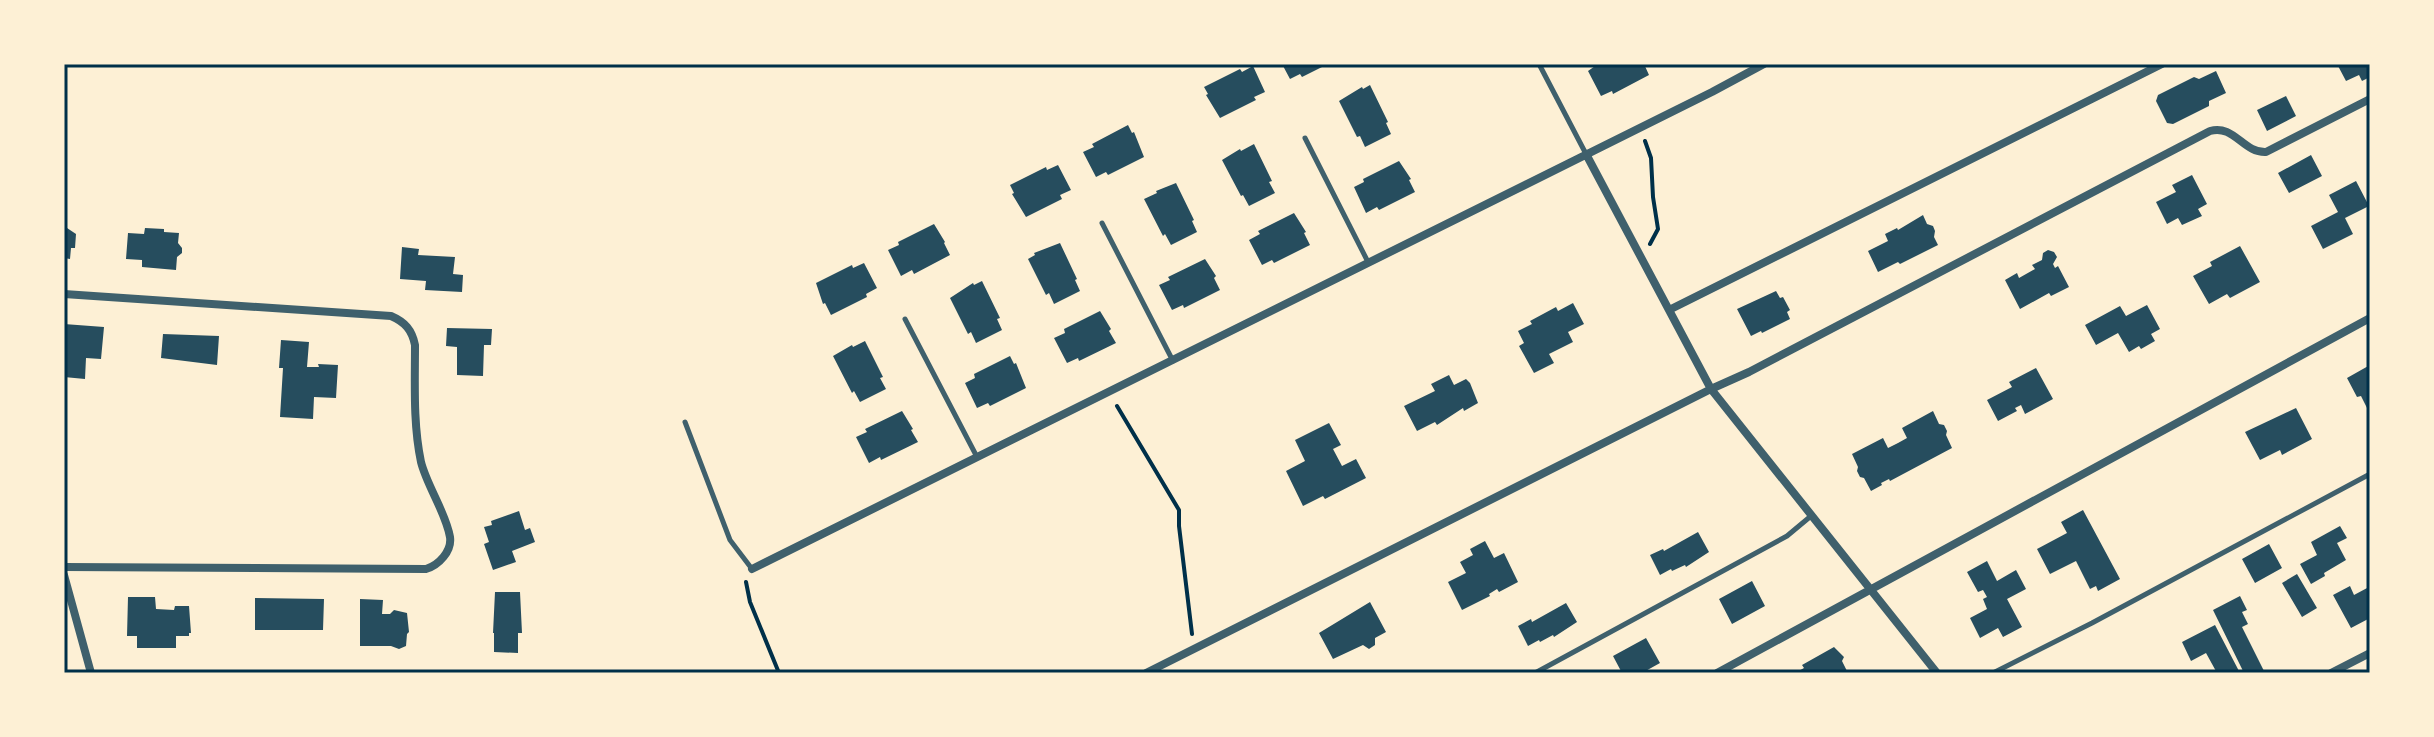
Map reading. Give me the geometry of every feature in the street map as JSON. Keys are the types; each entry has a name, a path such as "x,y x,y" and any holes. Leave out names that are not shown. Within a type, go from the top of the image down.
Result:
{"street":[{"path":"752,569 1173,362 1764,64"},
{"path":"1669,310 2162,64"},
{"path":"1146,673 1763,365 2210,131 2227,130 2256,152 2266,152 2370,99"},
{"path":"1586,154 1711,389 1937,673"},
{"path":"64,294 391,316 402,321 414,337 415,426 422,465 450,539 446,553 433,567 426,569 64,567"},
{"path":"1717,673 2370,318"},
{"path":"64,575 91,673"},
{"path":"2331,673 2370,653"}],"lane":[{"path":"1539,64 1586,154"},
{"path":"1305,138 1368,262"},
{"path":"1102,223 1173,362"},
{"path":"905,319 977,457"},
{"path":"685,422 730,540 752,569"},
{"path":"1993,673 2370,474"},
{"path":"1535,673 1787,536 1811,516"}],"path":[{"path":"1639,127 1651,158 1658,229 1642,260"},
{"path":"1109,393 1179,510 1188,612 1195,648"},
{"path":"752,569 746,580 750,602 779,673"}],"building":[{"path":"1282,64 1328,64 1302,77 1300,74 1290,79"},
{"path":"1598,64 1644,64 1649,75 1613,94 1612,91 1601,96 1588,71"},
{"path":"2337,64 2370,64 2370,77 2362,81 2359,75 2346,81"},
{"path":"1253,66 1265,92 1254,97 1256,100 1220,118 1204,87"},
{"path":"2216,71 2226,93 2209,101 2209,106 2173,124 2167,123 2156,101 2158,95 2194,77 2199,79"},
{"path":"1370,85 1391,134 1365,147 1339,101"},
{"path":"2286,96 2296,116 2267,131 2257,110"},
{"path":"1128,125 1144,157 1108,175 1106,172 1096,177 1083,152"},
{"path":"1254,144 1275,193 1249,206 1222,160"},
{"path":"2311,155 2322,176 2289,193 2278,173"},
{"path":"1399,161 1411,179 1415,192 1366,213 1354,187 1364,182 1363,179"},
{"path":"1058,165 1071,190 1060,195 1062,199 1026,217 1010,185 1046,167 1047,170"},
{"path":"2192,175 2207,204 2198,209 2202,216 2182,225 2178,218 2167,224 2156,202 2176,192 2172,185"},
{"path":"2356,181 2369,206 2345,218 2353,234 2323,249 2311,226 2338,212 2329,195"},
{"path":"1176,183 1197,232 1171,245 1144,199"},
{"path":"1294,213 1310,245 1274,263 1272,260 1262,265 1249,240 1260,234 1258,231"},
{"path":"1923,215 1927,224 1933,226 1938,245 1878,272 1868,251 1888,241 1885,234"},
{"path":"934,224 950,255 914,274 912,270 901,276 888,250"},
{"path":"64,226 76,234 70,259 64,258"},
{"path":"145,228 179,233 178,243 182,253 177,257 176,270 142,267 142,260 126,259 128,233 144,234"},
{"path":"1060,243 1080,291 1054,304 1049,293 1046,295 1028,259 1034,253"},
{"path":"2240,246 2260,282 2230,298 2227,294 2209,304 2193,276 2212,266 2210,262"},
{"path":"402,247 419,249 418,255 455,257 453,274 463,275 462,292 425,290 426,281 400,279"},
{"path":"2048,250 2057,257 2053,264 2055,268 2058,266 2069,287 2051,296 2049,293 2020,309 2005,280 2017,273 2019,278 2035,269 2032,265 2042,260 2043,253"},
{"path":"1205,259 1216,276 1214,278 1220,290 1184,308 1183,305 1172,310 1159,285 1170,280 1168,277"},
{"path":"864,263 877,288 866,294 867,297 831,315 823,304 816,283 852,265 853,268"},
{"path":"982,281 1000,318 997,319 1002,330 976,343 971,332 968,334 950,298 973,283"},
{"path":"1776,291 1790,310 1787,312 1790,319 1751,336 1737,309"},
{"path":"1573,303 1584,324 1568,332 1573,342 1549,354 1554,363 1534,373 1519,346 1524,343 1518,331 1556,307 1558,311"},
{"path":"2147,305 2160,329 2151,334 2155,341 2141,349 2139,346 2129,352 2118,333 2096,345 2085,325 2120,306 2126,316"},
{"path":"1100,311 1116,343 1079,361 1078,358 1067,363 1054,338 1065,333 1064,329"},
{"path":"64,324 104,327 101,359 86,358 85,379 64,377"},
{"path":"447,328 492,329 491,345 484,345 483,376 457,375 457,347 446,346"},
{"path":"163,334 219,336 217,365 161,358"},
{"path":"281,340 309,342 307,367 338,365 336,398 314,397 313,419 280,417"},
{"path":"865,341 886,389 860,402 833,356"},
{"path":"1010,356 1026,388 990,406 988,403 977,408 965,383 975,378 974,374"},
{"path":"2370,365 2370,414 2347,378"},
{"path":"2036,368 2053,399 2025,414 2021,405 2015,408 2017,411 1998,421 1987,400 2012,387 2009,382"},
{"path":"1449,375 1454,385 1466,379 1478,403 1464,411 1463,408 1437,425 1435,422 1417,431 1404,406 1435,391 1431,384"},
{"path":"2296,408 2312,439 2282,455 2280,450 2260,460 2245,432"},
{"path":"902,411 918,442 869,463 856,437 867,432 865,429"},
{"path":"1933,411 1939,424 1944,425 1952,448 1871,491 1864,478 1860,477 1852,454 1883,438 1888,448 1898,443 1907,438 1902,428"},
{"path":"1329,423 1341,445 1333,449 1342,466 1356,459 1366,478 1325,499 1323,496 1303,506 1286,471 1305,461 1295,440"},
{"path":"2083,510 2120,579 2098,591 2096,586 2090,589 2076,561 2050,574 2037,549 2067,533 2061,522"},
{"path":"519,511 525,530 530,528 535,542 512,551 516,562 493,570 484,544 489,542 484,527 492,525 491,521"},
{"path":"2340,526 2347,538 2337,543 2346,560 2311,584 2300,564 2317,555 2311,542"},
{"path":"1698,532 1709,552 1686,567 1671,569 1660,575 1650,555 1664,551"},
{"path":"1485,541 1494,558 1504,553 1518,582 1499,592 1497,589 1490,596 1462,610 1448,582 1466,573 1460,562 1473,555 1470,549"},
{"path":"2269,544 2282,568 2255,583 2242,559"},
{"path":"1987,561 1997,581 2016,570 2026,589 2007,599 2022,627 2003,637 1998,628 1980,638 1970,618 1987,609 1983,599 1987,597 1983,590 1978,592 1967,572"},
{"path":"2297,574 2317,608 2302,617 2282,583"},
{"path":"1752,581 1765,606 1732,624 1719,599"},
{"path":"2350,586 2354,595 2369,587 2370,590 2370,618 2351,628 2333,595"},
{"path":"495,592 520,592 522,633 518,633 518,653 494,652"},
{"path":"2240,596 2247,610 2242,612 2248,624 2242,627 2265,673 2244,673 2213,610"},
{"path":"128,597 155,597 156,609 174,610 175,606 189,606 191,633 189,636 176,636 176,648 137,648 137,636 127,636"},
{"path":"255,598 324,599 323,630 255,630"},
{"path":"360,599 383,600 382,614 390,614 394,610 407,613 409,632 406,646 399,649 360,646"},
{"path":"1370,602 1386,632 1375,638 1375,645 1369,649 1363,645 1333,659 1319,633"},
{"path":"1566,603 1577,622 1554,637 1528,646 1518,626 1531,619 1532,622"},
{"path":"2215,625 2240,673 2217,673 2206,653 2191,661 2182,642"},
{"path":"1646,638 1660,663 1642,673 1622,673 1613,656"},
{"path":"1834,647 1844,657 1842,661 1848,673 1795,673 1804,668 1802,665"}]}
